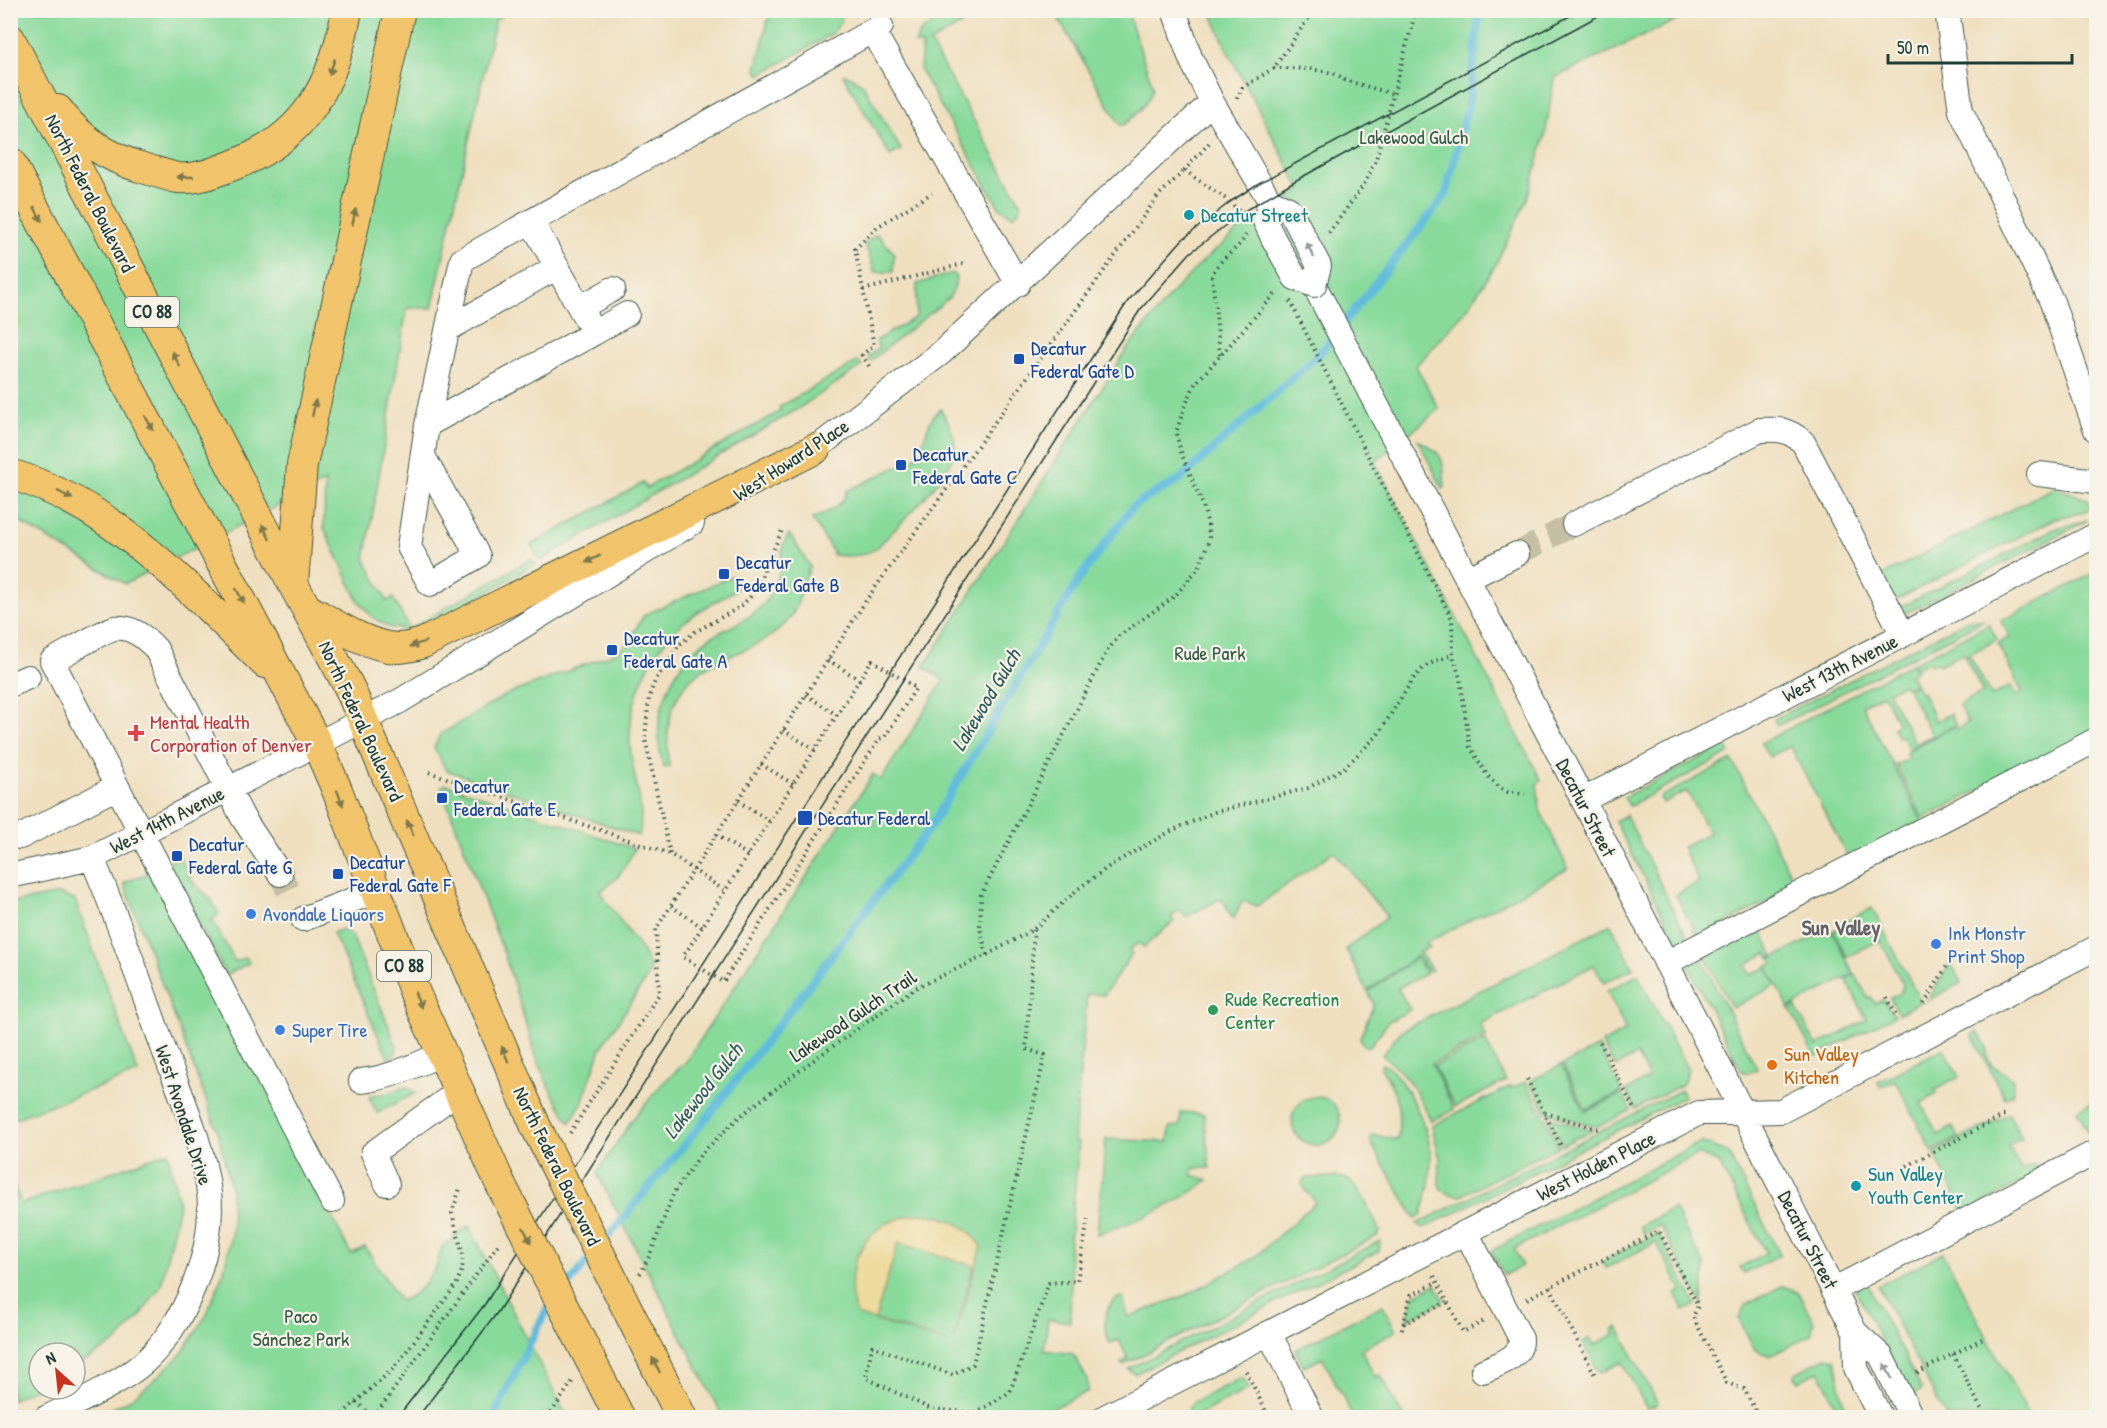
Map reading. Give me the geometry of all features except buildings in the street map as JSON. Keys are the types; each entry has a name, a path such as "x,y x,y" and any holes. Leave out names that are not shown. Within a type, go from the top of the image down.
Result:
{"main road":[{"path":"10,31 47,93 71,126 92,144 126,163 179,178 198,177 243,162 269,148 294,130 314,105 329,75 344,32 347,10"},
{"path":"400,10 302,465 300,596 350,632 387,646 408,647 423,643 815,449"},
{"name":"North Federal Boulevard","path":"10,39 349,687 536,1127 682,1418"},
{"name":"CO 88","path":"10,162 317,744 415,993 442,1054 500,1183 620,1418"},
{"path":"10,474 55,490 72,499 134,541 174,573 286,683"}],"street":[{"name":"Decatur Street","path":"1174,10 1190,57 1225,125 1270,201 1289,209 1319,266 1314,285 1855,1332 1881,1356 1912,1418"},
{"path":"1947,10 1961,111 2052,302 2097,430"},
{"path":"423,456 478,556 430,584 408,547 428,425 462,260 877,29 1018,284"},
{"name":"West Howard Place","path":"317,744 400,701 815,449 941,353 1212,102"},
{"path":"1270,201 1265,221 1273,238 1294,278 1314,285"},
{"path":"531,221 594,333"},
{"path":"448,329 557,267"},
{"path":"580,308 613,289"},
{"path":"428,425 627,314"},
{"path":"1574,524 1760,430 1780,429 1793,434 1803,442 1903,635"},
{"path":"2039,474 2097,481"},
{"name":"West 13th Avenue","path":"1582,800 2097,535"},
{"path":"1467,579 1517,554"},
{"path":"280,874 243,819 156,649 138,633 114,628 52,661 332,1201"},
{"path":"1666,963 2097,740"},
{"name":"West 14th Avenue","path":"10,876 92,858 317,744"},
{"path":"20,837 117,787"},
{"name":"West Avondale Drive","path":"46,1418 141,1365 171,1330 192,1292 204,1249 211,1209 206,1177 192,1127 92,858"},
{"path":"303,919 376,891"},
{"name":"West Holden Place","path":"1103,1418 1699,1113 1781,1111 2097,948"},
{"path":"361,1081 386,1077 442,1054"},
{"path":"387,1184 373,1153 459,1091"},
{"path":"1833,1290 2097,1152"},
{"path":"1466,1232 1521,1339 1521,1347 1516,1354 1483,1371"},
{"name":"Decatur Street","path":"1855,1332 1856,1368 1881,1418"},
{"path":"1269,1333 1311,1418"}],"path":[{"path":"1242,88 1274,68 1314,10"},
{"path":"1274,68 1332,73 1341,75 1344,80 1393,94"},
{"path":"567,1137 659,994 656,929 867,599 1152,204 1225,125"},
{"path":"1185,170 1230,202 1245,219"},
{"path":"869,366 862,355 874,345 855,249 877,227 932,193"},
{"path":"1220,356 1212,276 1218,264 1240,245 1247,231"},
{"path":"863,290 963,264"},
{"path":"1286,294 1452,619 1453,655 1460,678 1470,747 1487,775 1500,788 1508,792 1525,794"},
{"path":"987,954 980,928 981,895 1107,651 1119,636 1175,596 1199,567 1209,540 1208,525 1182,455"},
{"path":"670,854 645,738 646,716 652,689 666,662 679,645 695,632 740,607 750,597 783,528"},
{"name":"Lakewood Gulch Trail","path":"639,1276 650,1255 674,1192 701,1154 738,1118 808,1064 915,988 1034,929 1078,889 1111,866 1173,830 1215,812 1308,788 1345,767 1377,736 1413,679 1425,667 1440,658 1453,655"},
{"path":"828,660 860,680"},
{"path":"872,660 916,688 885,737 879,739 723,982 683,957 837,714 872,660"},
{"path":"806,695 837,714"},
{"path":"783,730 815,750"},
{"path":"761,764 793,784"},
{"path":"429,772 670,854 725,891"},
{"path":"738,801 770,821"},
{"path":"716,835 748,855"},
{"path":"671,906 702,927"},
{"path":"1034,929 1026,1049 1045,1055 973,1364 953,1375 872,1346 866,1378 931,1409 976,1413 1010,1392 1049,1283 1077,1281 1088,1220"},
{"path":"1924,1004 1953,956"},
{"path":"1887,997 1897,1018"},
{"path":"1600,1042 1635,1111"},
{"path":"1527,1079 1562,1148"},
{"path":"1544,1113 1599,1129"},
{"path":"1907,1166 2008,1113"},
{"path":"338,1418 394,1368 456,1285 462,1270 463,1255 452,1213 460,1188"},
{"path":"1434,1276 1463,1332 1659,1231 1698,1306 1693,1317 1727,1383 1744,1389 1759,1418"},
{"path":"356,1402 374,1417 505,1235"},
{"path":"1437,1281 1411,1295 1402,1327 1447,1302"},
{"path":"1550,1287 1596,1377"},
{"path":"1917,1373 1982,1339"},
{"path":"1953,1354 1986,1418"},
{"path":"1246,1371 1269,1418"},
{"path":"548,1418 573,1380"}],"green space":[{"path":"780,10 837,11 842,20 832,34 760,75 756,69 769,16"},
{"path":"956,10 984,11 930,43 1021,204 1020,210 1013,216 999,207 920,70 922,45 915,44 921,31"},
{"path":"10,11 509,11 495,21 432,308 407,308 365,559 387,601 393,598 410,630 388,627 371,616 358,600 324,528 325,482 125,584 11,517"},
{"path":"1054,11 1127,11 1153,87 1145,103 1124,125 1120,125"},
{"name":"Rude Park","path":"1211,11 1696,11 1554,78 1545,137 1527,199 1495,266 1467,309 1416,366 1439,409 1375,462 1541,780 1537,784 1540,810 1568,869 1426,943 1429,947 1419,952 1432,970 1428,971 1417,956 1367,991 1346,949 1387,917 1334,851 1257,906 1242,901 1234,919 1222,898 1186,917 1180,910 1171,917 1174,921 1144,947 1138,943 1129,950 1132,954 1104,995 1087,994 1074,1141 1079,1142 1069,1249 1070,1322 1048,1319 1044,1350 1073,1354 1087,1379 1088,1391 1035,1417 723,1417 597,1173 632,1120 663,1083 685,1063 873,774 881,780 944,680 924,667 1127,349 1172,293 1203,261 1242,227 1301,190 1227,50"},
{"path":"843,75 862,83 901,150 890,156"},
{"path":"877,234 894,253 893,272 875,272 865,244"},
{"path":"952,273 956,277 954,289 949,298 870,361 868,356 878,349 877,340 916,317 917,284"},
{"path":"859,361 862,366 796,410 540,561 531,545 643,483 646,488 781,411 779,407"},
{"path":"941,409 953,433 955,443 952,459 945,472 911,513 879,546 857,555 833,555 812,519 838,505 847,491 915,458 932,418"},
{"path":"1418,440 1434,450 1441,458 1445,487 1443,489"},
{"path":"2055,487 2087,499 2092,507 2083,512 2054,519 1890,603 1877,578"},
{"path":"2088,520 1908,612 1894,610 2057,528"},
{"path":"789,534 810,566 793,614 768,638 712,664 687,683 679,695 669,721 669,767 664,768 659,745 659,729 664,699 670,684 678,670 699,646 747,618 765,602 778,577 783,548"},
{"path":"531,559 535,564 435,623 424,628 411,628"},
{"path":"2096,572 2096,730 1923,819 1896,765 1909,759 1906,753 1909,750 1955,726 1957,729 1968,723 1959,705 1983,692 1965,658 1970,656 1991,696 2011,686 2015,695 2022,692 1998,644 2010,637 2001,621"},
{"path":"732,576 738,588 680,626 655,655 639,689 630,726 630,745 640,801 639,836 446,770 434,747 441,734 506,695 620,651 644,615"},
{"path":"1968,620 1984,620 1777,726 1774,719"},
{"path":"1989,624 1997,640 1965,656 1963,653 1939,665 1937,662 1931,665 1929,661 1916,668 1913,663"},
{"path":"1912,663 1916,672 1910,675 1915,683 1906,688 1903,684 1888,692 1916,745 1909,749 1902,736 1898,737 1893,727 1898,724 1883,694 1862,705 1922,821 1849,859 1790,746 1769,757 1761,743"},
{"path":"1916,685 1920,693 1922,692 1935,721 1950,714 1956,725 1917,744 1932,735 1908,689"},
{"path":"1726,745 1730,753 1629,806 1624,797"},
{"path":"1732,760 1797,887 1698,937 1676,895 1699,882 1682,847 1709,833 1687,791 1663,803 1660,797"},
{"path":"446,784 635,849 618,877 600,892 645,955 650,968 647,978 601,1048 582,1103 570,1123 551,1091 536,1056 505,956 441,787"},
{"path":"1626,815 1690,943 1686,945 1675,938 1615,821"},
{"path":"179,856 194,884 211,899 219,915 212,919 235,962 246,957 249,963 226,975 167,863"},
{"name":"Paco Sánchez Park","path":"153,871 351,1254 365,1247 400,1301 411,1296 424,1285 436,1268 442,1247 469,1226 567,1417 94,1418 129,1400 182,1353 206,1316 224,1271 232,1231 231,1189 218,1132 124,883"},
{"path":"59,894 75,900 138,1073 11,1120 11,903"},
{"path":"1872,908 1921,1002 1898,1014 1890,998 1901,993 1903,984 1880,940 1847,957 1833,931 1843,925 1842,923"},
{"path":"1611,924 1633,968 1604,983 1594,965 1480,1024 1486,1036 1432,1064 1454,1110 1431,1121 1411,1085 1382,1055 1401,1031"},
{"path":"1759,927 1774,956 1770,958 1767,953 1745,965 1751,975 1767,967 1776,985 1732,1008 1705,956"},
{"path":"342,929 352,936 397,1047 395,1055 388,1058 333,933"},
{"path":"1832,931 1854,974 1789,1008 1767,966 1773,963 1771,959 1822,933 1823,935"},
{"path":"1699,954 1757,1069 1751,1072 1742,1072 1686,961"},
{"path":"1416,958 1427,973 1398,988 1410,1010 1389,1021 1369,1047 1365,1046 1360,1038 1374,1004 1368,992"},
{"path":"1951,963 1961,983 1927,1001"},
{"path":"1855,974 1868,998 1871,997 1875,1004 1882,1000 1885,1001 1894,1016 1815,1057 1790,1009 1795,1006 1817,1046 1867,1020 1846,979"},
{"path":"1638,975 1688,1070 1683,1084 1635,1109 1626,1091 1649,1078 1637,1055 1615,1067 1602,1043 1626,1030 1607,991"},
{"path":"1978,1032 1987,1048 1987,1056 1992,1066 2013,1080 2013,1094 2005,1098 1972,1035"},
{"path":"1485,1040 1506,1081 1455,1107 1434,1066"},
{"path":"1599,1046 1622,1092 1586,1110 1563,1065"},
{"path":"1944,1048 1959,1077 1935,1090 1937,1094 1921,1103 1938,1135 1953,1127 1959,1138 1932,1151 1895,1080 1881,1087 1878,1082"},
{"path":"1382,1064 1393,1072 1405,1087 1428,1137 1431,1167 1429,1182 1421,1216 1415,1218 1370,1138 1373,1135 1398,1140 1397,1102 1391,1085 1381,1068"},
{"path":"1561,1065 1585,1112 1622,1094 1631,1110 1598,1127 1546,1112 1530,1081"},
{"path":"1526,1082 1559,1146 1460,1196 1446,1193 1441,1189 1439,1183 1440,1159 1432,1126 1511,1086 1512,1088"},
{"path":"406,1087 416,1093 377,1113 369,1097 371,1095 385,1094"},
{"path":"1681,1090 1684,1097 1424,1228 1417,1224"},
{"path":"1316,1097 1333,1104 1340,1121 1333,1138 1316,1145 1299,1138 1292,1121 1299,1104"},
{"path":"2096,1100 2096,1140 2093,1141 2077,1110"},
{"path":"1181,1112 1204,1114 1210,1168 1194,1168 1192,1175 1208,1180 1183,1198 1155,1212 1097,1234 1106,1139 1168,1142 1170,1127 1180,1126"},
{"path":"2009,1114 2022,1138 2008,1145 2021,1170 2034,1164 2039,1174 1964,1213 1934,1153"},
{"path":"1548,1117 1593,1130 1562,1145"},
{"path":"1701,1142 1728,1153 1780,1255 1744,1274 1740,1267 1766,1253 1719,1163 1698,1154 1514,1249 1522,1266 1504,1275 1491,1251"},
{"path":"168,1152 179,1204 161,1285 139,1318 115,1343 87,1360 87,1341 27,1341 27,1392 11,1400 11,1177 21,1204"},
{"path":"1337,1177 1351,1182 1366,1202 1380,1231 1379,1235 1123,1365 1121,1363 1128,1359 1119,1340 1110,1343 1105,1324 1107,1311 1114,1300 1123,1298 1128,1317 1189,1294 1254,1258 1316,1202 1304,1189 1302,1182 1307,1178"},
{"path":"1674,1208 1705,1266 1702,1304 1660,1225 1644,1234 1640,1226"},
{"path":"1658,1233 1696,1305 1684,1311 1676,1294 1682,1291 1656,1242 1606,1268 1602,1262"},
{"path":"1380,1241 1379,1251 1135,1374 1128,1369"},
{"path":"1943,1253 2029,1417 1946,1417 1878,1286"},
{"path":"1436,1284 1444,1301 1407,1320 1413,1296"},
{"path":"1867,1284 1922,1390 1910,1397 1855,1289"},
{"path":"1782,1286 1797,1291 1814,1322 1811,1335 1770,1356 1755,1350 1739,1319 1745,1305"},
{"path":"1383,1305 1396,1331 1361,1349 1375,1377 1381,1375 1403,1417 1353,1417 1323,1358 1304,1367 1295,1350"},
{"path":"1618,1327 1658,1404 1647,1409 1622,1362 1599,1373 1583,1342 1590,1338 1594,1345 1615,1334 1613,1330"},
{"path":"1826,1357 1835,1359 1844,1406 1849,1417 1842,1417 1819,1371 1799,1381 1795,1376 1796,1373"},
{"path":"1243,1377 1249,1389 1194,1417 1184,1417 1192,1403"}],"sand":[{"path":"920,1214 939,1216 963,1227 982,1246 954,1338 974,1266 898,1243 875,1320 946,1342 856,1315 852,1296 855,1262 862,1247 885,1225 901,1218"}],"waterway":[{"name":"Lakewood Gulch","path":"602,1244 713,1110 931,826 1081,576 1134,505 1178,481 1320,353 1446,195 1469,100 1480,10"},
{"name":"Lakewood Gulch","path":"564,1290 592,1256"},
{"name":"Lakewood Gulch","path":"493,1418 545,1313 554,1302"}],"tunnel":[{"path":"1517,554 1574,524"},
{"path":"280,874 288,890"}],"tram line":[{"path":"397,1418 485,1304 1128,301 1182,240 1230,202 1259,183 1581,10"},
{"path":"417,1418 497,1313 1140,310 1190,253 1241,213 1291,183 1609,10"}],"place":[{"name":"Decatur Street","path":"1189,215"},
{"name":"Decatur Federal Gate D","path":"1019,359"},
{"name":"Decatur Federal Gate C","path":"901,465"},
{"name":"Decatur Federal Gate B","path":"724,574"},
{"name":"Decatur Federal Gate A","path":"612,650"},
{"name":"Mental Health Corporation of Denver","path":"136,733"},
{"name":"Decatur Federal Gate E","path":"442,798"},
{"name":"Decatur Federal","path":"805,818"},
{"name":"Decatur Federal Gate G","path":"177,856"},
{"name":"Decatur Federal Gate F","path":"338,874"},
{"name":"Avondale Liquors","path":"251,914"},
{"name":"Ink Monstr Print Shop","path":"1936,944"},
{"name":"Rude Recreation Center","path":"1213,1010"},
{"name":"Super Tire","path":"280,1030"},
{"name":"Sun Valley Kitchen","path":"1772,1065"},
{"name":"Sun Valley Youth Center","path":"1856,1186"}],"district":[{"name":"Sun Valley","path":"1841,928"}]}
